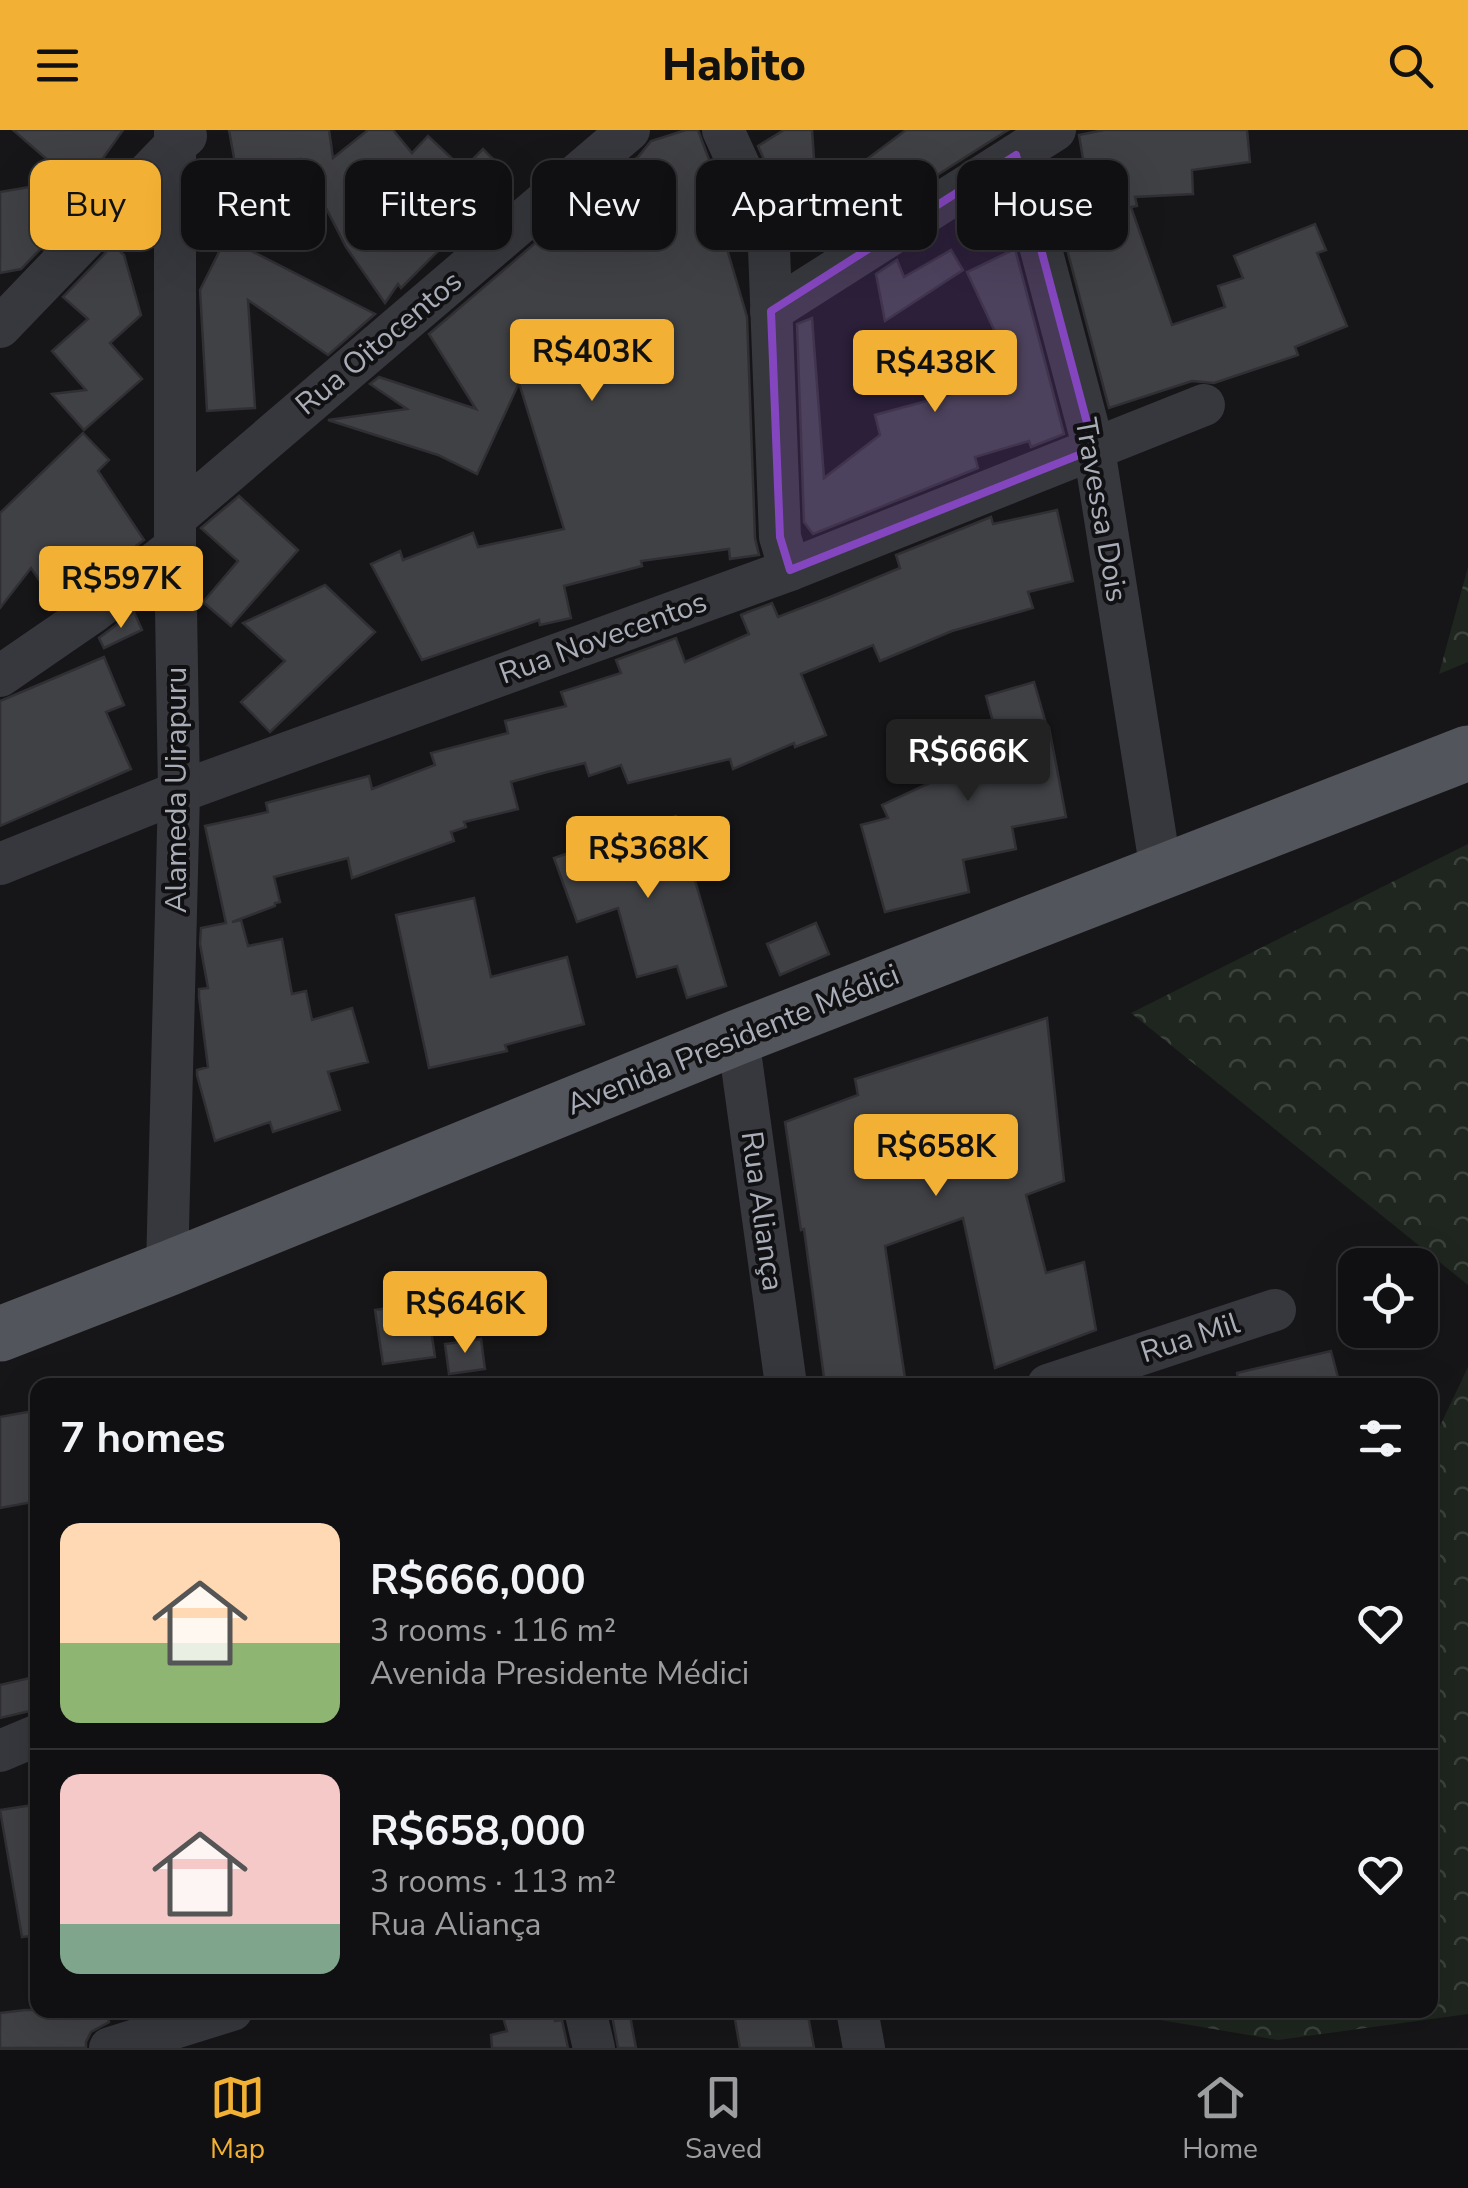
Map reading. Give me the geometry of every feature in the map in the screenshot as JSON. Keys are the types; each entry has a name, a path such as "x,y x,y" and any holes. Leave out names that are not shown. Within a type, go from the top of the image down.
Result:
{"main road":[{"name":"Avenida Presidente Médici","path":"0,1334 738,1037 1468,752"}],"street":[{"name":"Rua Oitocentos","path":"0,676 93,612 175,532 629,130"},
{"path":"723,130 754,196 769,248 780,537 790,570"},
{"path":"771,311 1055,130"},
{"name":"Alameda Uirapuru","path":"167,1270 179,792 175,532 181,135"},
{"path":"0,327 181,135"},
{"name":"Travessa Dois","path":"1016,155 1094,449 1161,871"},
{"name":"Rua Novecentos","path":"0,864 179,792 790,570 1204,405"},
{"name":"Rua Aliança","path":"738,1037 785,1378"},
{"name":"Rua Mil","path":"1069,1378 1275,1310"},
{"path":"0,1750 30,1738"},
{"path":"110,2048 206,2018"},
{"path":"587,2018 594,2048"},
{"path":"858,2018 864,2048"}],"highlighted area":[{"path":"1016,155 1094,449 790,570 780,537 771,311"}],"green space":[{"path":"1468,567 1468,662 1439,674"},
{"path":"1468,844 1468,1285 1438,1261 1438,1248 1422,1248 1131,1013"},
{"path":"1468,1367 1468,2014 1278,2040 1149,2018 1438,2018 1438,1430"}],"building":[{"path":"13,130 123,130 102,160 48,160"},
{"path":"229,130 329,130 333,158 368,130 393,130 412,153 428,136 453,160 345,160 345,245 325,206 325,160 234,160"},
{"path":"698,130 709,160 696,160 696,250 727,250 747,317 755,538 759,555 730,559 729,549 641,561 642,566 564,586 571,618 540,625 539,620 422,660 371,564 400,551 403,560 473,533 478,547 564,529 519,383 477,474 438,455 328,420 407,409 370,384 379,377 476,409 429,334 532,246 532,250 676,250 676,160 634,160 651,141"},
{"path":"784,130 812,130 814,160 764,160 758,146"},
{"path":"906,130 1008,130 937,175 937,160 866,160"},
{"path":"1104,130 1247,130 1250,162 1192,170 1193,194 1135,197 1137,206 1131,207 1172,325 1225,307 1218,286 1243,278 1234,256 1315,224 1326,250 1317,253 1347,326 1295,347 1298,355 1214,383 1192,381 1109,408 1067,250 1128,250 1128,160 1083,160 1079,135"},
{"path":"483,149 494,160 472,160"},
{"path":"30,187 30,250 39,250 21,269 0,273 0,192"},
{"path":"108,250 118,250 124,255 141,315 110,343 142,379 84,430 52,394 86,390 52,351 88,319 63,297"},
{"path":"220,250 250,250 375,314 328,355 248,300 255,408 207,411 200,290"},
{"path":"348,250 439,250 401,288 398,284 385,303"},
{"path":"951,250 963,270 885,321 876,274 897,260 904,277"},
{"path":"1015,250 1064,434 1031,447 1029,441 975,457 978,468 813,534 804,522 797,324 812,318 824,478 880,435 875,415 967,390 965,384 1008,371 996,334 967,272"},
{"path":"83,433 109,460 98,471 144,540 57,606 31,568 0,608 0,513"},
{"path":"239,496 298,550 231,626 203,602 238,561 201,528"},
{"path":"1057,510 1073,581 1028,592 1033,608 952,631 880,661 873,645 801,674 826,735 795,747 794,743 733,769 730,759 628,783 621,765 589,776 585,763 547,772 511,782 518,809 464,822 466,827 451,832 454,841 352,878 348,858 274,877 280,902 232,922 241,920 248,946 282,939 292,994 306,991 312,1020 352,1008 368,1062 328,1072 340,1110 273,1132 270,1122 215,1141 197,1075 197,1070 208,1067 199,989 208,988 200,944 201,928 226,923 205,826 268,812 266,803 369,776 372,789 435,765 431,753 508,733 505,721 566,706 561,692 621,673 616,660 676,638 685,662 749,634 741,615 748,612 772,603 778,617 900,568 896,555 991,517 993,524"},
{"path":"325,585 375,632 270,732 241,702 285,661 243,623"},
{"path":"134,612 142,630 104,648 99,638"},
{"path":"104,657 124,705 106,712 131,769 0,826 0,701"},
{"path":"1034,682 1049,727 1066,817 1012,827 1016,849 963,860 969,892 885,912 861,825 888,818 882,805 951,773 943,733 993,722 986,696"},
{"path":"676,816 726,986 687,998 677,966 637,977 618,908 577,922 554,858"},
{"path":"474,898 491,977 567,957 584,1024 505,1045 507,1051 429,1068 396,915"},
{"path":"816,923 829,954 780,975 767,944"},
{"path":"1047,1018 1064,1181 1026,1195 1046,1273 1084,1262 1096,1330 995,1368 963,1218 885,1246 905,1378 824,1378 785,1122 858,1095 855,1079"},
{"path":"427,1302 435,1357 383,1364 375,1310"},
{"path":"481,1339 485,1369 449,1374 445,1344"},
{"path":"1331,1351 1338,1378 1238,1378 1237,1373"},
{"path":"30,1411 30,1502 0,1508 0,1417"},
{"path":"30,1678 30,1711 0,1718 0,1685"},
{"path":"30,1805 30,1936 22,1937 0,1810"},
{"path":"30,2010 30,2018 108,2018 109,2022 91,2032 86,2048 0,2048 0,2013"},
{"path":"503,2018 562,2020 568,2048 492,2048 491,2035 507,2031"},
{"path":"612,2018 630,2018 636,2048 618,2048"},
{"path":"735,2018 808,2018 814,2048 740,2048"}]}
